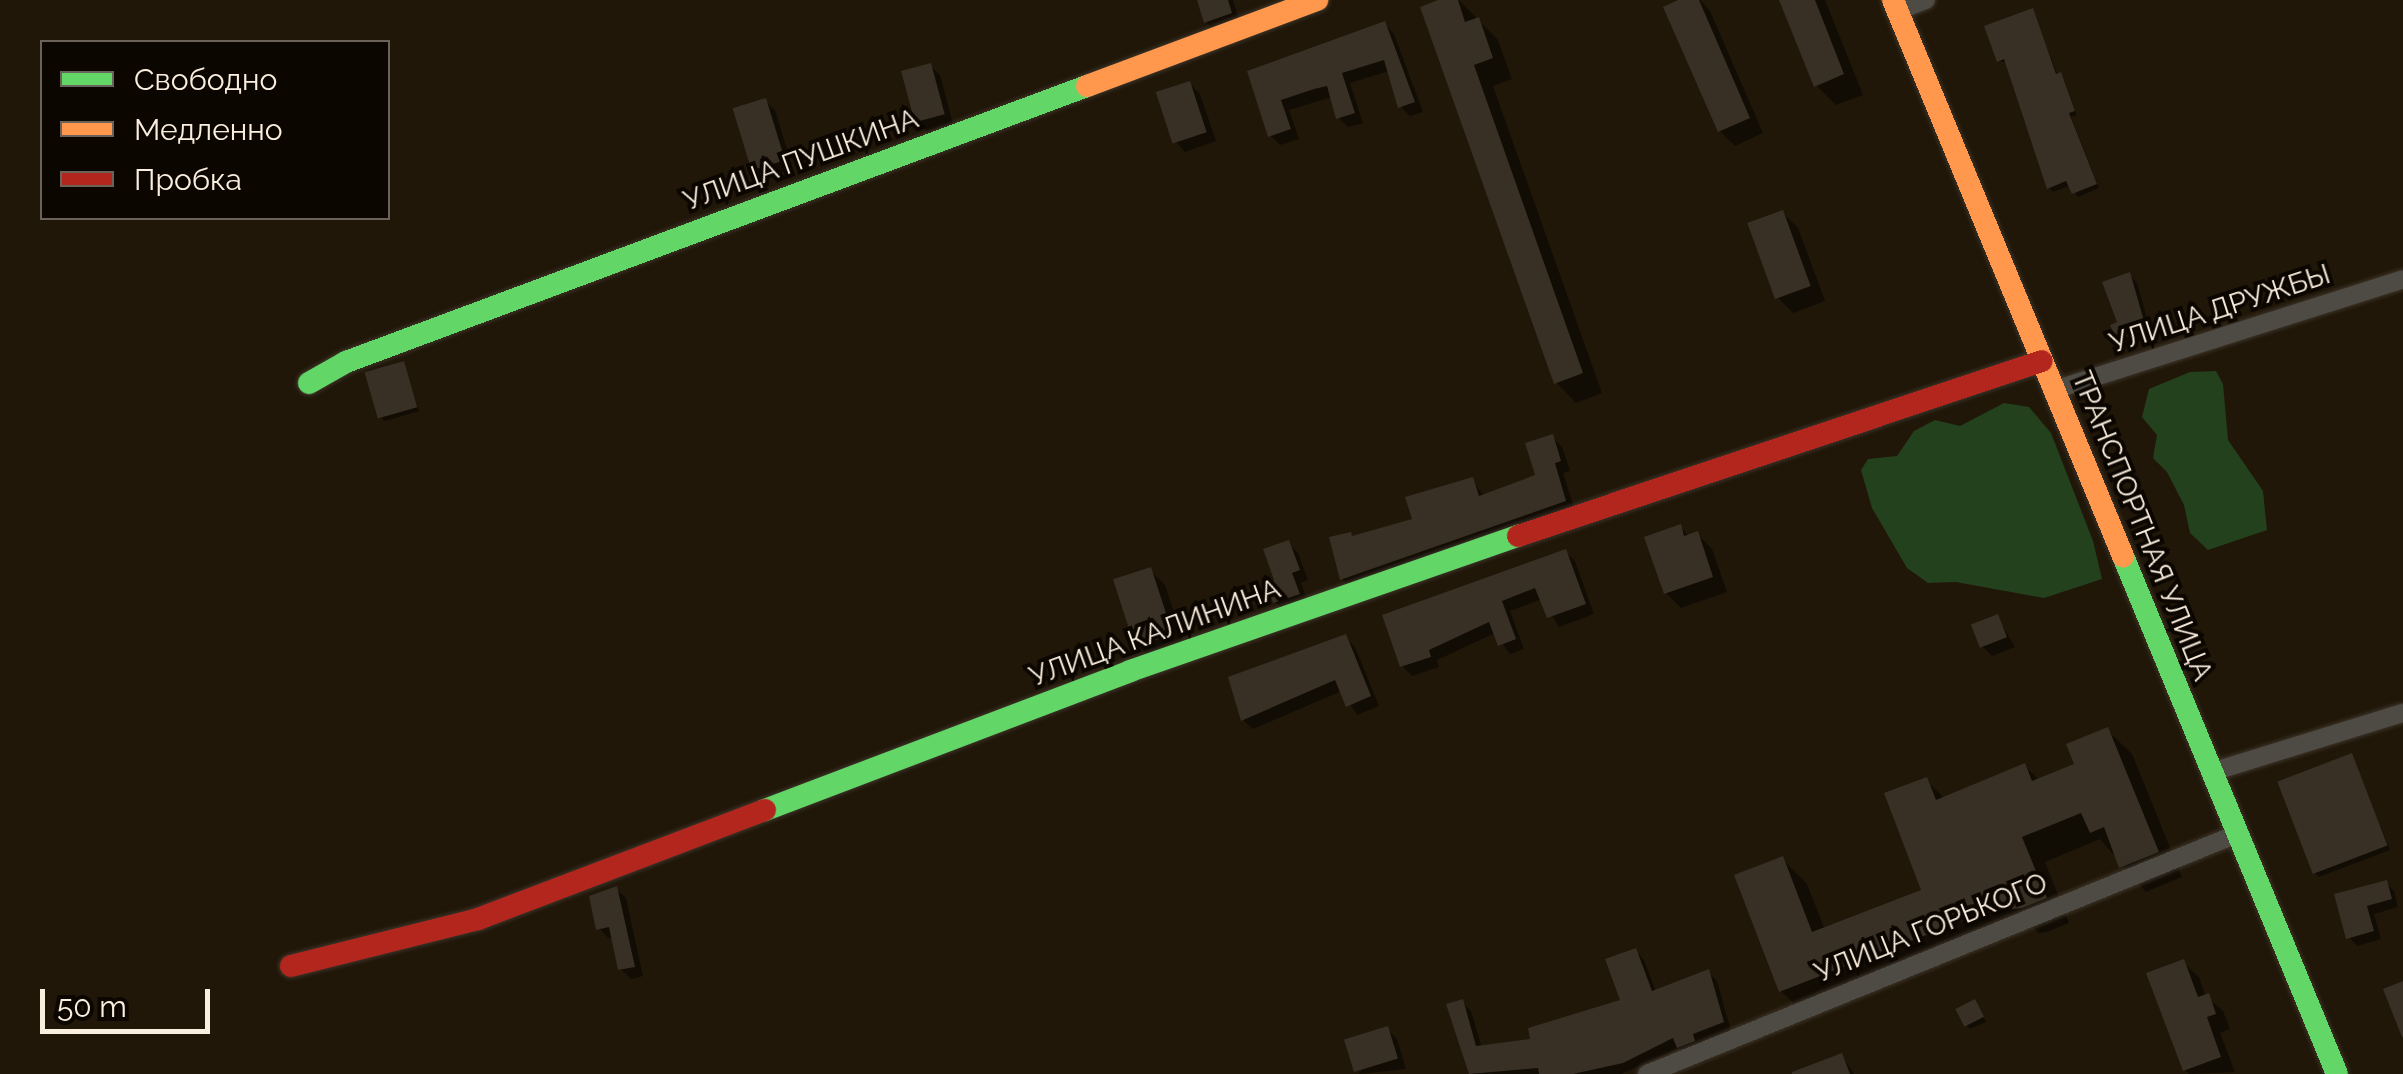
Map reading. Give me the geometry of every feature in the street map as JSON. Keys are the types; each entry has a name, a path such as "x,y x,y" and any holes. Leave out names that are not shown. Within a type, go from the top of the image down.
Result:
{"street":[{"name":"УЛИЦА ПУШКИНА","path":"309,382 346,362 1317,0"},
{"path":"1895,6 1926,0"},
{"name":"ТРАНСПОРТНАЯ УЛИЦА","path":"1895,6 2338,1074"},
{"name":"УЛИЦА ДРУЖБЫ","path":"2054,390 2403,279"},
{"name":"УЛИЦА КАЛИНИНА","path":"292,966 478,919 1130,671 2042,361"},
{"path":"2212,772 2403,713"},
{"name":"УЛИЦА ГОРЬКОГО","path":"1646,1074 2237,834"}],"green space":[{"path":"2216,371 2223,384 2228,440 2263,491 2267,530 2208,550 2190,533 2184,505 2167,472 2153,458 2157,435 2142,417 2149,389 2190,372"},
{"path":"2004,403 2029,407 2051,433 2093,541 2102,579 2044,598 1956,582 1928,583 1907,568 1872,508 1861,470 1868,459 1897,456 1914,431 1935,420 1960,426"}],"building":[{"path":"1197,0 1228,0 1232,13 1204,23"},
{"path":"1438,0 1458,0 1465,22 1479,17 1493,58 1474,65 1583,373 1554,384 1420,7"},
{"path":"1678,0 1699,0 1750,118 1718,132 1663,7"},
{"path":"1779,0 1815,0 1844,74 1814,87"},
{"path":"2033,8 2056,74 2061,72 2075,111 2069,113 2097,184 2072,194 2066,181 2047,189 2004,59 1997,62 1984,26"},
{"path":"1385,21 1415,102 1398,108 1384,60 1342,73 1355,113 1336,119 1327,86 1314,89 1281,100 1291,129 1268,137 1247,71"},
{"path":"931,63 945,114 915,122 901,71"},
{"path":"1190,81 1207,132 1172,143 1156,92"},
{"path":"766,98 785,160 752,170 733,108"},
{"path":"1783,210 1811,286 1775,299 1747,223"},
{"path":"2130,272 2146,328 2117,341 2110,325 2117,322 2102,282"},
{"path":"404,361 417,407 378,418 365,372"},
{"path":"1553,434 1561,461 1555,463 1566,501 1340,580 1329,537 1351,532 1352,536 1412,519 1405,497 1473,477 1479,496 1535,475 1525,443"},
{"path":"1681,524 1684,536 1698,531 1713,577 1664,594 1644,537"},
{"path":"1289,540 1300,570 1292,573 1300,594 1273,603 1266,583 1274,580 1263,549"},
{"path":"1566,549 1586,604 1547,618 1535,588 1502,601 1516,639 1498,646 1489,622 1429,650 1431,657 1400,667 1382,615"},
{"path":"1151,567 1173,635 1135,647 1113,579"},
{"path":"1998,614 2007,637 1980,648 1971,624"},
{"path":"1346,634 1371,696 1346,707 1335,680 1241,721 1228,677"},
{"path":"2108,727 2159,852 2119,868 2104,827 2090,833 2081,813 2022,837 2047,898 2022,908 2012,909 2009,903 1779,992 1734,875 1783,856 1812,932 1921,890 1884,793 1927,777 1936,800 2025,763 2032,781 2074,764 2066,744"},
{"path":"2352,753 2387,845 2313,874 2277,782"},
{"path":"2387,880 2392,899 2367,906 2374,931 2346,939 2334,894"},
{"path":"617,886 635,967 618,970 609,927 596,930 589,896"},
{"path":"1636,948 1652,991 1709,969 1724,1022 1693,1034 1695,1041 1677,1048 1673,1038 1623,1063 1573,1074 1539,1074 1538,1068 1469,1074 1446,1004 1463,999 1476,1046 1530,1039 1528,1028 1620,1000 1605,959"},
{"path":"2184,959 2198,997 2209,993 2216,1014 2207,1017 2221,1057 2183,1071 2146,973"},
{"path":"2403,981 2403,1037 2402,1037 2383,989"},
{"path":"1975,999 1984,1017 1964,1027 1955,1009"},
{"path":"1388,1026 1398,1059 1354,1072 1344,1039"},
{"path":"1842,1053 1850,1074 1792,1074 1792,1072"}],"traffic: fast":[{"path":"309,383 346,362 1087,86"},
{"path":"765,810 1130,671 1518,536"},
{"path":"2123,556 2337,1074"}],"traffic: slow":[{"path":"1087,86 1317,0"},
{"path":"1893,0 2123,556"}],"traffic: jam":[{"path":"1518,536 2042,361"},
{"path":"291,966 478,919 765,810"}]}
